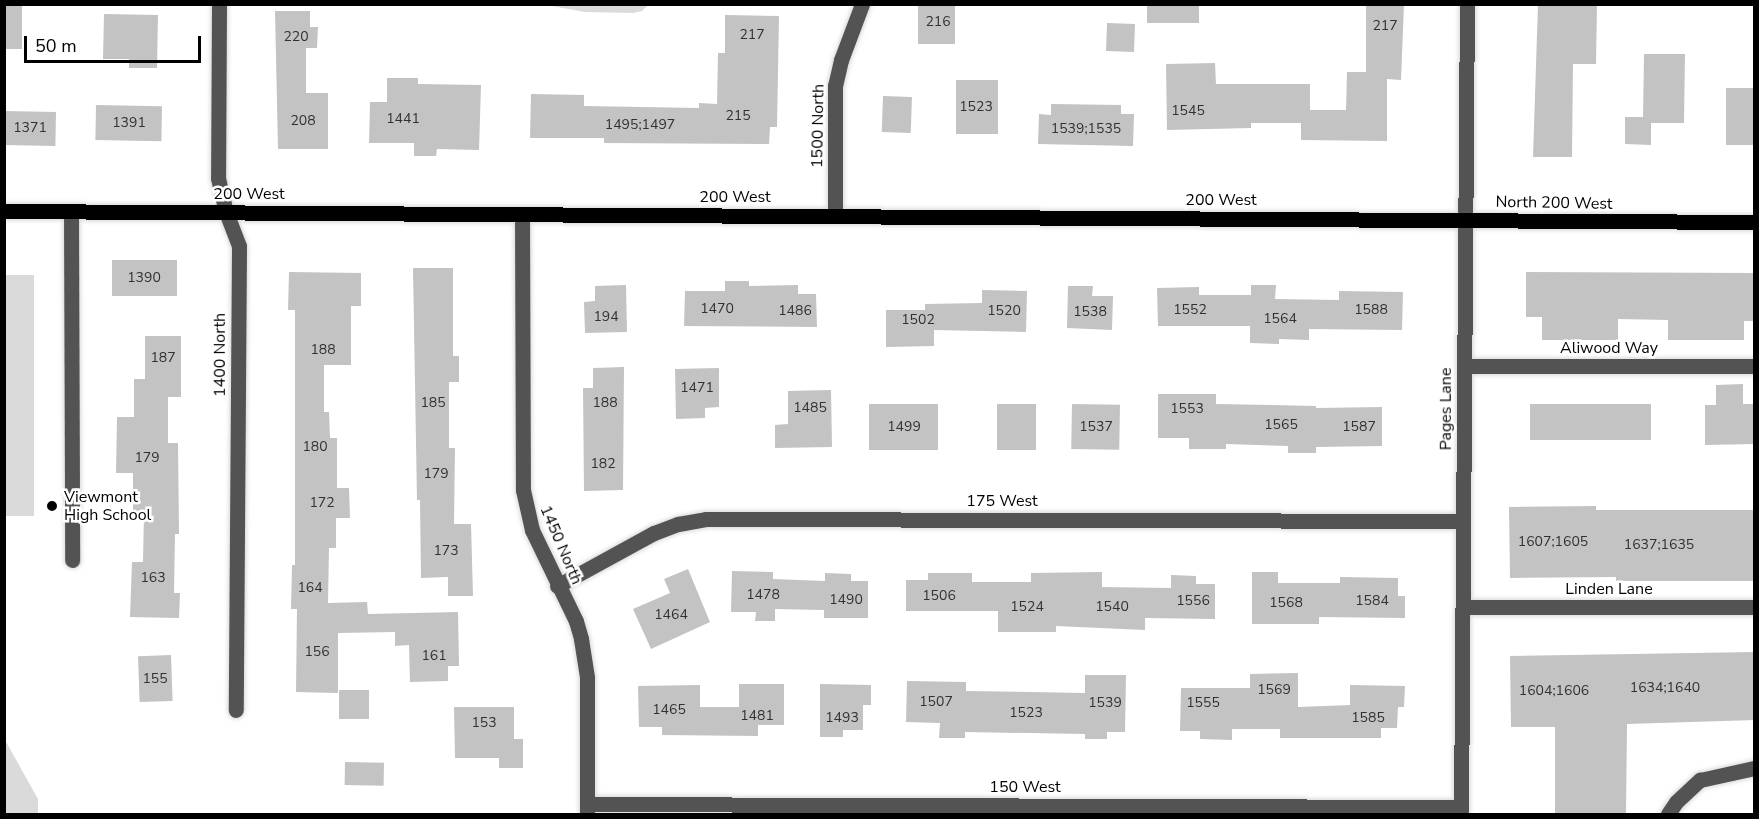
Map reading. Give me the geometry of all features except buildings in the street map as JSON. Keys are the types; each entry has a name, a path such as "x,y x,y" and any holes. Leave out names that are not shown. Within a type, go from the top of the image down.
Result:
{"main road":[{"name":"200 West","path":"4,211 1465,220"},
{"name":"North 200 West","path":"1465,220 1755,222"}],"street":[{"name":"1400 North","path":"219,4 218,178 226,212 238,246 236,710"},
{"name":"1500 North","path":"835,216 835,86 841,60 862,4"},
{"name":"Pages Lane","path":"1461,811 1467,4"},
{"path":"71,211 72,560"},
{"name":"1450 North","path":"522,214 523,490 532,530 557,586 576,621 584,658 587,809"},
{"name":"Aliwood Way","path":"1464,366 1755,366"},
{"name":"175 West","path":"557,586 654,533 678,524 706,519 1463,521"},
{"name":"Linden Lane","path":"1463,607 1755,607"},
{"path":"1668,814 1676,802 1700,780 1755,768"},
{"name":"150 West","path":"587,809 1461,811"}],"shaded area":[{"path":"648,4 642,11 633,13 585,12 546,5"},
{"path":"4,275 34,275 34,516 4,516"},
{"path":"5,740 38,799 38,814 5,814"}],"place":[{"name":"Viewmont High School","path":"52,506"}]}
